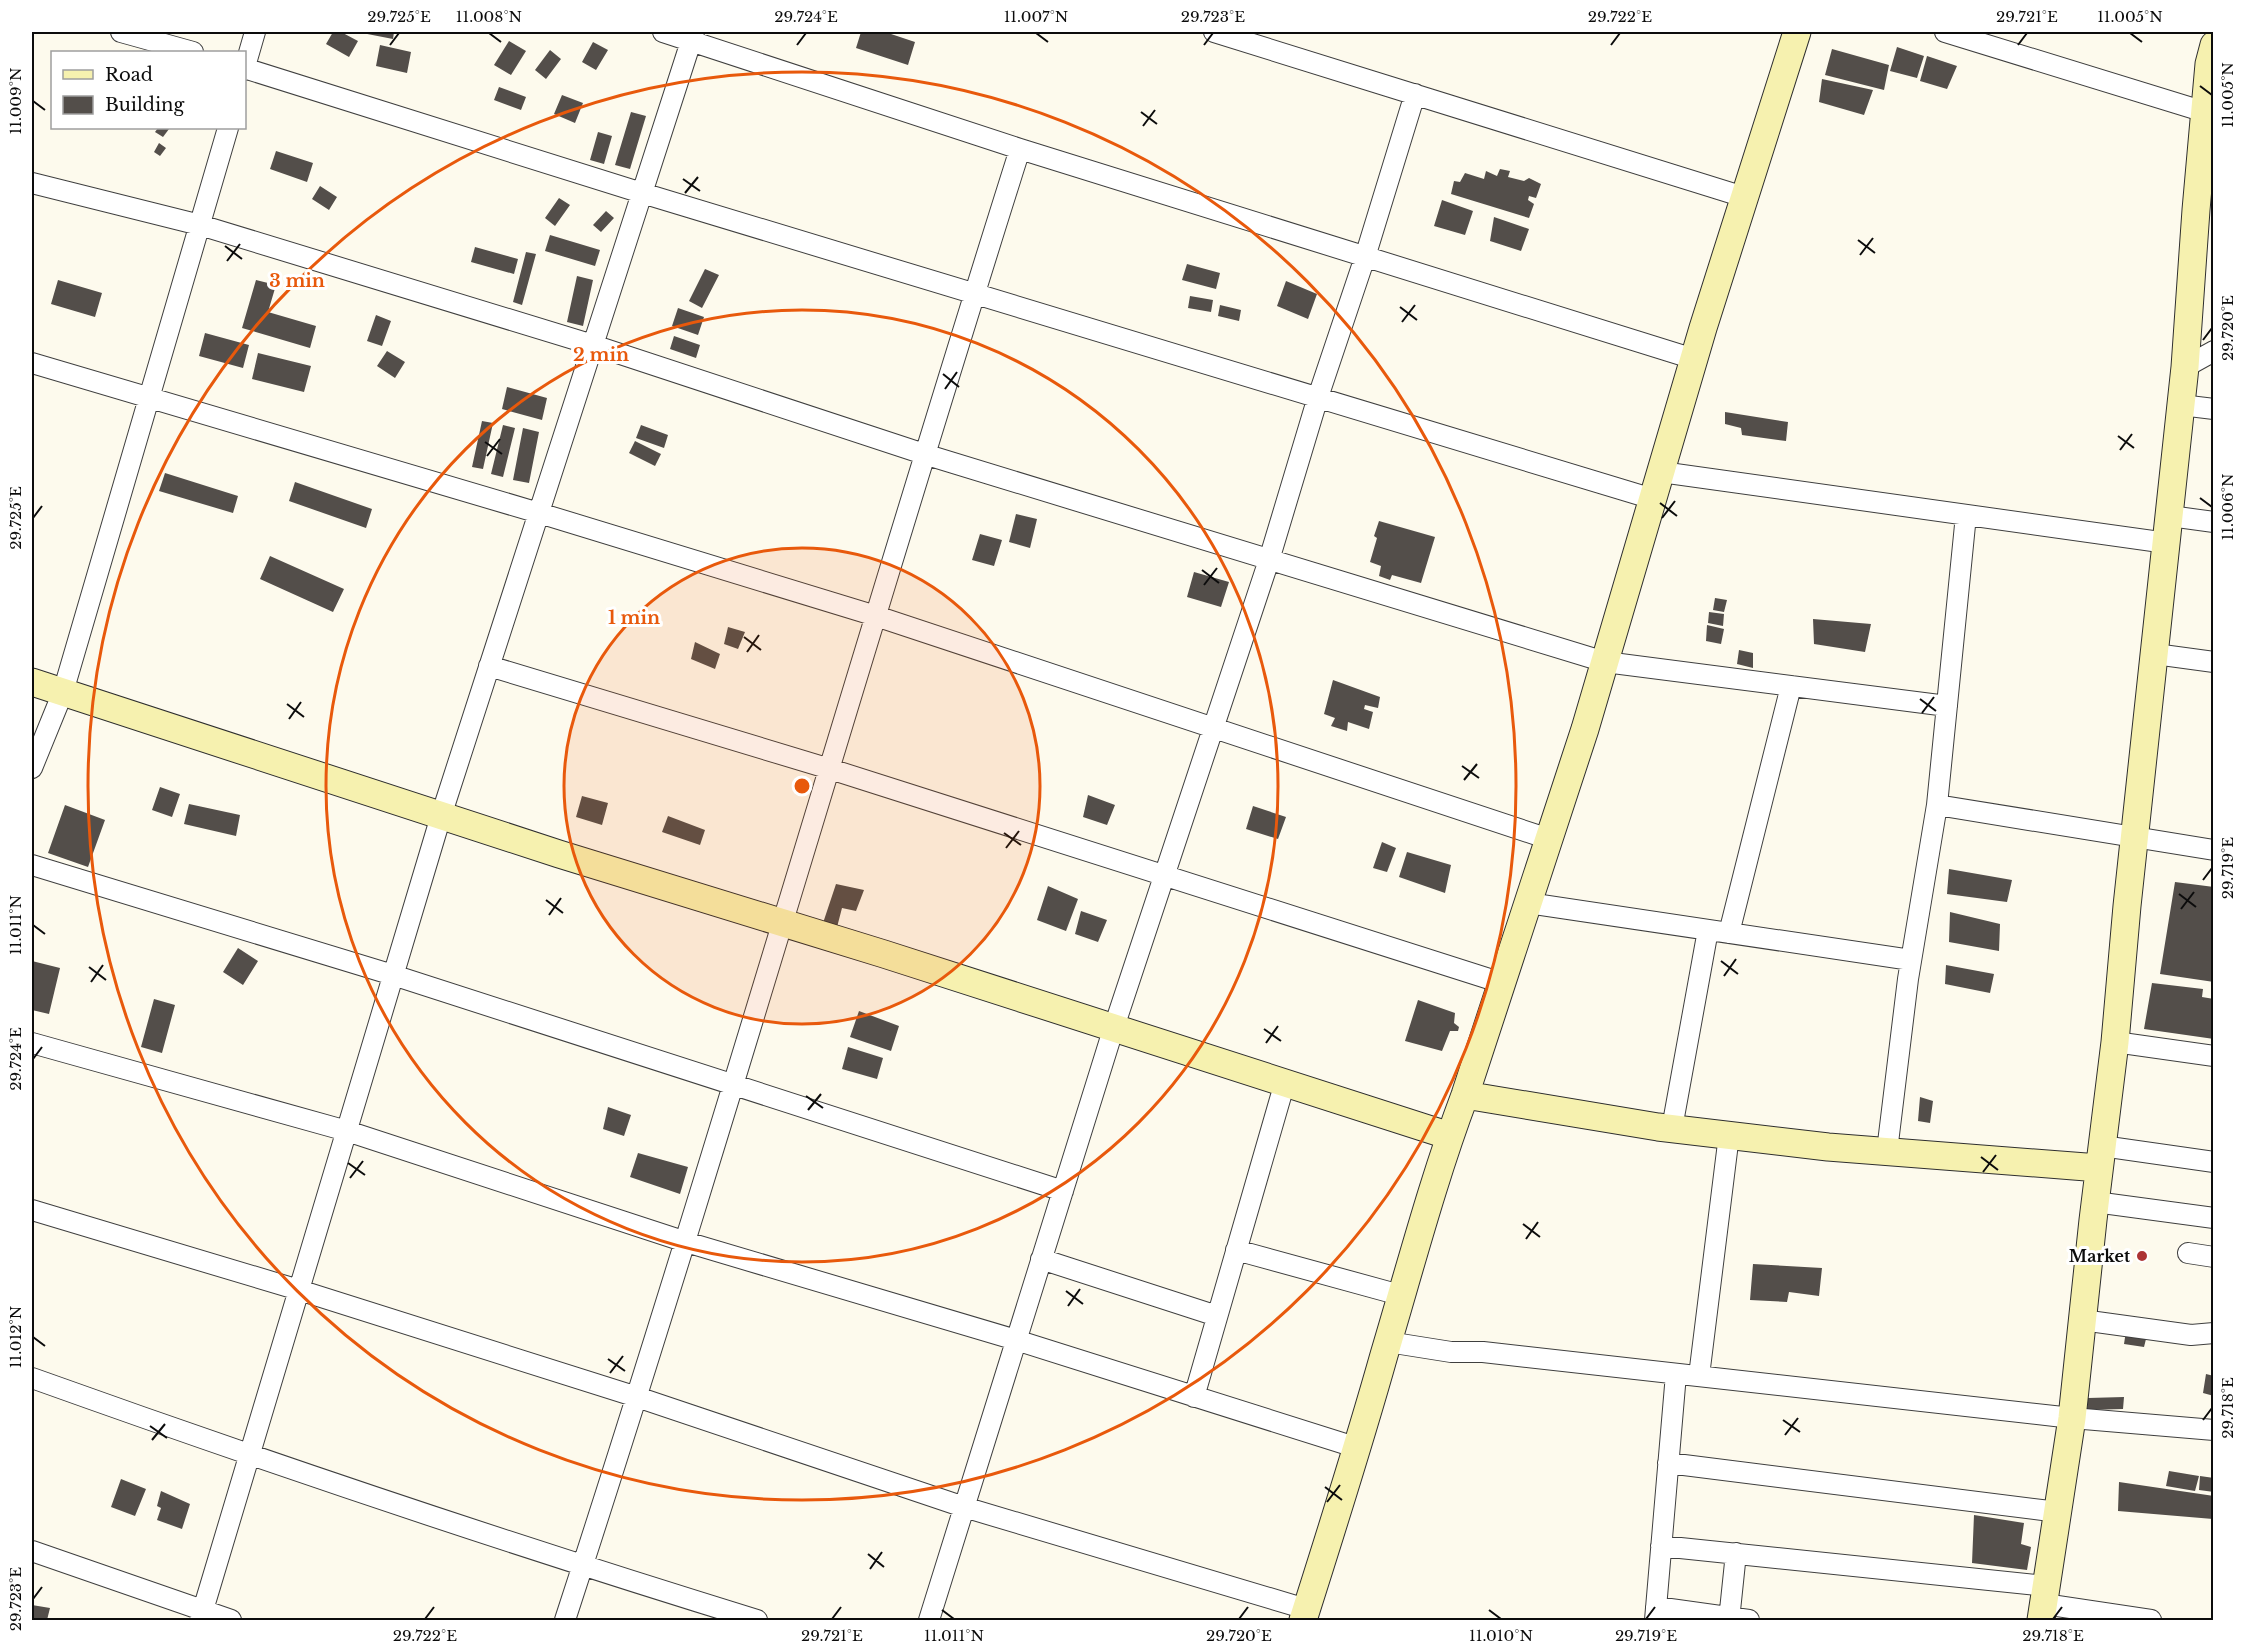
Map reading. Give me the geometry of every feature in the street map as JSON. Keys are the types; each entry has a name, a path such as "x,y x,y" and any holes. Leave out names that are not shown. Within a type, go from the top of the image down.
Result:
{"street":[{"path":"121,32 189,51"},
{"path":"246,64 255,32"},
{"path":"663,32 692,37 1020,149 1694,359"},
{"path":"1214,32 1744,197"},
{"path":"32,1210 299,1290 637,1397 964,1507 1304,1615 1358,1448 1400,1295 1449,1136 1502,983 1605,662 1694,359 1797,32"},
{"path":"1945,32 2205,112"},
{"path":"201,1616 441,816 692,37"},
{"path":"2044,1604 2072,1418 2115,1042 2185,367 2209,64 2214,45"},
{"path":"246,68 642,193 1653,499"},
{"path":"929,1620 1114,1027 1269,560 1415,94"},
{"path":"32,768 63,692 228,129"},
{"path":"565,1620 686,1242 924,454 1020,149"},
{"path":"32,183 200,225 593,345 924,454 1605,662 1947,706"},
{"path":"2185,367 2214,351"},
{"path":"32,363 539,513 876,616 1549,839"},
{"path":"2181,405 2214,409"},
{"path":"1660,472 2167,543"},
{"path":"1887,1151 1911,960 1937,805 1966,515"},
{"path":"2170,516 2214,522"},
{"path":"2155,654 2214,662"},
{"path":"489,666 830,770 1502,983"},
{"path":"32,682 559,855 1114,1027 1449,1136"},
{"path":"1729,933 1791,686"},
{"path":"1937,805 2214,850"},
{"path":"32,865 393,975 734,1083 1063,1191"},
{"path":"1528,903 1911,960"},
{"path":"1672,1128 1708,930"},
{"path":"2115,1042 2214,1056"},
{"path":"32,1043 347,1131 686,1242 1016,1340 1358,1448"},
{"path":"1194,1396 1285,1082"},
{"path":"1465,1095 1672,1128 1887,1151 2214,1162"},
{"path":"1699,1376 1729,1135"},
{"path":"2095,1202 2214,1218"},
{"path":"1236,1250 1400,1295"},
{"path":"2188,1253 2214,1257"},
{"path":"1041,1259 1217,1316"},
{"path":"2082,1320 2191,1335 2214,1333"},
{"path":"1388,1342 1451,1352 1483,1352 2072,1418 2214,1430"},
{"path":"1676,1374 1655,1614 1736,1620 1736,1553"},
{"path":"32,1378 249,1456 582,1567 757,1620"},
{"path":"1668,1463 2058,1512"},
{"path":"1661,1546 1736,1553 2151,1620"},
{"path":"32,1551 201,1616 231,1620"}],"building":[{"path":"333,32 341,32 358,41 349,57 326,44"},
{"path":"357,32 394,32 393,39"},
{"path":"861,32 885,32 915,42 908,65 856,48"},
{"path":"509,41 526,51 511,75 494,65"},
{"path":"593,42 608,50 596,70 582,62"},
{"path":"380,45 411,52 407,73 376,66"},
{"path":"1897,47 1924,56 1917,78 1890,71"},
{"path":"1832,49 1889,65 1884,90 1825,75"},
{"path":"550,50 561,59 546,79 535,70"},
{"path":"1927,56 1957,66 1947,89 1920,81"},
{"path":"1822,79 1873,90 1864,115 1819,102"},
{"path":"499,87 526,97 521,110 494,100"},
{"path":"562,95 583,103 575,123 554,114"},
{"path":"631,112 646,116 630,169 615,165"},
{"path":"157,129 169,129 163,137 155,132"},
{"path":"598,132 612,136 604,164 590,160"},
{"path":"159,143 166,148 160,156 154,152"},
{"path":"276,151 313,163 307,182 270,169"},
{"path":"1500,169 1510,171 1508,177 1524,181 1529,178 1541,184 1536,198 1529,196 1528,200 1534,204 1529,218 1451,194 1454,181 1460,182 1465,173 1484,179 1486,171 1497,176"},
{"path":"320,186 337,197 329,210 312,199"},
{"path":"559,198 570,205 555,226 545,218"},
{"path":"1442,200 1473,211 1465,235 1434,226"},
{"path":"606,211 614,218 601,232 593,225"},
{"path":"1494,217 1529,229 1521,251 1490,241"},
{"path":"550,235 600,250 595,266 545,251"},
{"path":"475,247 518,259 514,274 471,262"},
{"path":"526,252 536,254 522,305 513,302"},
{"path":"1187,264 1220,273 1216,289 1182,280"},
{"path":"705,269 719,275 702,308 689,301"},
{"path":"577,276 593,280 583,326 567,322"},
{"path":"58,280 102,293 95,317 51,304"},
{"path":"256,280 276,285 268,312 316,326 310,348 242,328"},
{"path":"1286,281 1317,294 1308,319 1277,306"},
{"path":"1190,296 1213,300 1211,312 1188,308"},
{"path":"1220,305 1241,310 1239,321 1218,316"},
{"path":"678,308 704,317 698,335 672,326"},
{"path":"376,315 391,321 382,346 367,341"},
{"path":"205,333 249,345 243,368 199,356"},
{"path":"674,336 700,345 696,358 670,349"},
{"path":"387,351 405,362 395,378 377,366"},
{"path":"258,353 311,366 304,392 252,379"},
{"path":"507,387 547,398 542,420 502,409"},
{"path":"1725,412 1788,422 1786,441 1742,435 1741,428 1725,424"},
{"path":"482,421 493,423 483,469 472,467"},
{"path":"503,425 515,428 503,477 491,474"},
{"path":"641,425 668,435 664,448 636,438"},
{"path":"523,428 539,432 529,483 513,480"},
{"path":"635,441 661,454 655,466 629,453"},
{"path":"165,473 238,496 233,513 159,491"},
{"path":"295,482 372,509 366,528 289,501"},
{"path":"1016,514 1037,519 1030,548 1009,542"},
{"path":"1379,521 1435,537 1421,583 1392,575 1390,580 1379,576 1381,566 1370,562"},
{"path":"980,534 1002,540 994,566 972,560"},
{"path":"270,556 344,589 333,612 260,579"},
{"path":"1194,572 1229,582 1221,607 1187,597"},
{"path":"1715,598 1727,600 1724,612 1713,610"},
{"path":"1709,612 1724,614 1723,626 1708,623"},
{"path":"1813,619 1871,624 1865,652 1814,644"},
{"path":"1707,625 1724,629 1721,644 1706,641"},
{"path":"728,627 745,632 738,649 724,644"},
{"path":"695,642 720,654 715,669 691,659"},
{"path":"1739,650 1753,653 1753,668 1737,664"},
{"path":"1333,680 1380,697 1378,708 1365,705 1364,709 1373,712 1369,729 1348,722 1347,731 1331,726 1335,718 1324,714"},
{"path":"160,787 180,794 172,817 152,810"},
{"path":"1088,795 1115,805 1107,825 1083,817"},
{"path":"582,796 608,803 602,825 576,817"},
{"path":"189,804 240,815 236,836 184,824"},
{"path":"65,805 105,820 88,867 48,853"},
{"path":"1253,806 1286,817 1278,839 1246,829"},
{"path":"668,816 705,830 700,845 662,832"},
{"path":"1382,842 1396,848 1387,872 1373,868"},
{"path":"1407,852 1451,865 1445,893 1399,877"},
{"path":"1949,869 2012,880 2007,902 1947,894"},
{"path":"2175,882 2214,887 2214,982 2160,974"},
{"path":"836,884 864,890 856,911 842,908 836,931 822,926"},
{"path":"1048,886 1078,899 1066,931 1037,920"},
{"path":"1081,911 1107,920 1098,942 1075,934"},
{"path":"1950,912 2000,924 1999,951 1949,942"},
{"path":"238,948 258,961 243,985 223,972"},
{"path":"32,961 60,968 49,1014 32,1010"},
{"path":"1946,965 1994,974 1990,993 1945,984"},
{"path":"2152,983 2203,989 2202,997 2214,999 2214,1039 2144,1029"},
{"path":"154,999 175,1005 162,1053 141,1047"},
{"path":"1418,1000 1455,1013 1454,1023 1459,1027 1458,1031 1450,1031 1442,1051 1405,1041"},
{"path":"859,1011 899,1026 891,1051 850,1037"},
{"path":"848,1047 883,1058 877,1079 842,1069"},
{"path":"1920,1097 1933,1101 1930,1123 1918,1121"},
{"path":"608,1107 631,1115 624,1136 603,1129"},
{"path":"638,1153 688,1167 680,1194 630,1177"},
{"path":"1753,1264 1822,1268 1819,1296 1789,1292 1787,1302 1750,1300"},
{"path":"2126,1331 2147,1335 2144,1347 2124,1344"},
{"path":"2206,1374 2214,1376 2214,1396 2203,1393"},
{"path":"2124,1397 2123,1409 2087,1410 2088,1398"},
{"path":"2169,1471 2199,1476 2195,1491 2166,1486"},
{"path":"2200,1476 2214,1478 2214,1492 2199,1490"},
{"path":"121,1479 146,1489 135,1516 111,1507"},
{"path":"2119,1482 2214,1496 2213,1519 2118,1511"},
{"path":"161,1491 190,1504 182,1529 157,1520 161,1508 157,1506"},
{"path":"1974,1515 2024,1523 2021,1544 2031,1547 2027,1570 1972,1563"},
{"path":"32,1605 50,1608 47,1620 32,1620"}],"place":[{"name":"Market","path":"2142,1256"}]}
